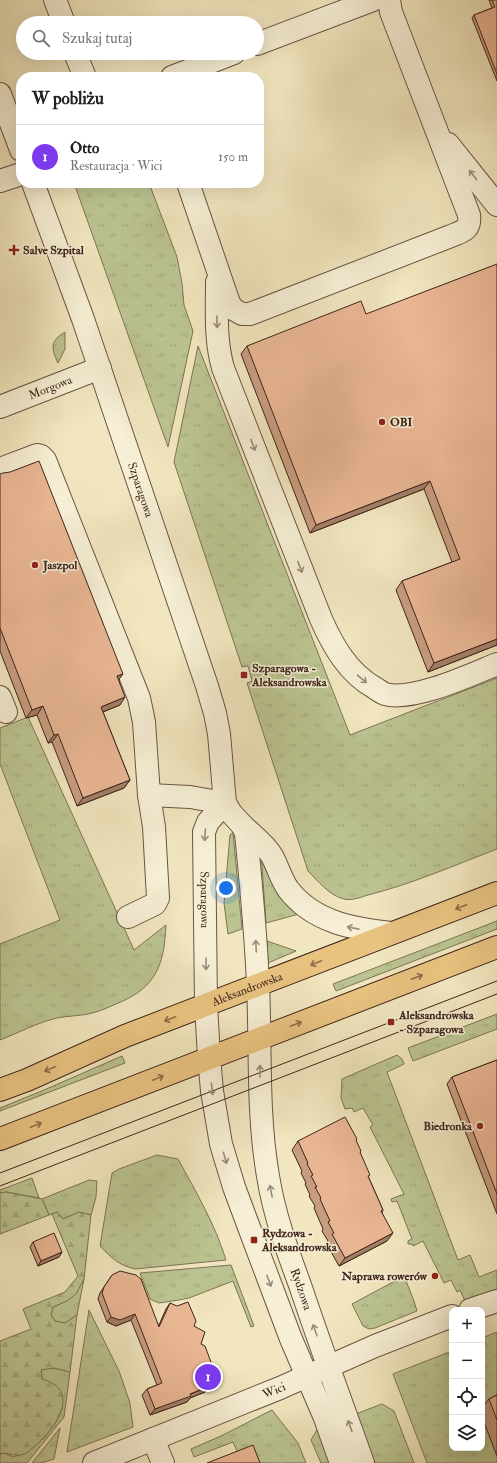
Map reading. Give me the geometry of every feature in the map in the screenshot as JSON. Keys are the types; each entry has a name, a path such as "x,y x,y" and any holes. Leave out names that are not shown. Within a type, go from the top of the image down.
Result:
{"main road":[{"name":"Aleksandrowska","path":"0,1090 27,1080 125,1036 497,893"},
{"path":"0,1139 497,947"}],"street":[{"path":"55,0 61,16"},
{"path":"264,41 373,0"},
{"path":"190,188 229,303 233,309 242,314 250,314 463,231 468,227 470,221 469,215 391,12 389,0"},
{"path":"79,60 83,72"},
{"path":"185,72 216,60"},
{"path":"0,94 16,133"},
{"path":"435,127 497,205"},
{"path":"0,181 16,176"},
{"name":"Szparagowa","path":"35,188 100,368 215,713 221,754 225,803 208,822 204,832 206,1004 209,1057"},
{"path":"218,269 217,337 219,354 223,368 320,619 342,658 356,674 369,685 385,694 405,696 424,692 497,664"},
{"name":"Morgowa","path":"0,407 100,368"},
{"path":"0,469 37,455 41,456 45,460 139,698 144,722 149,795 154,828 158,898 155,904 128,917"},
{"path":"149,795 190,796 225,803 231,813 269,852 287,888 299,901 313,912 333,922 349,927 391,933"},
{"path":"242,825 246,833 256,934 258,985"},
{"name":"Rydzowa","path":"258,985 263,1138 273,1204 280,1229 363,1463"},
{"path":"209,1057 216,1120 227,1165 289,1333 325,1418 341,1463"},
{"path":"479,1307 497,1301"},
{"name":"Wici","path":"94,1463 307,1376 375,1346 449,1317"},
{"path":"153,1439 163,1463"}],"green space":[{"path":"76,188 151,188 177,257 184,305 193,331 168,447"},
{"path":"65,332 65,349 58,363 53,345 60,335"},
{"path":"198,346 350,735 497,678 497,849 417,880 353,899 344,899 334,895 324,888 308,871 247,683 252,681 248,666 242,667 174,462"},
{"path":"28,717 134,950 166,925 165,940 160,964 155,974 149,983 130,998 95,1012 50,1020 0,1040 0,944 60,920 0,764 0,728"},
{"path":"233,832 242,929 228,934 224,903 230,835"},
{"path":"261,852 299,914 266,923"},
{"path":"497,921 497,929 336,991 333,984"},
{"path":"267,941 296,951 268,963"},
{"path":"497,1014 497,1029 413,1061 408,1048"},
{"path":"397,1055 402,1059 404,1064 387,1072 458,1260 470,1255 479,1277 497,1270 497,1289 465,1301 460,1290 457,1292 451,1280 444,1283 423,1241 413,1246 412,1244 408,1244 408,1241 412,1239 397,1201 392,1202 391,1199 404,1194 370,1127 373,1125 363,1108 354,1112 352,1108 345,1109 341,1098 342,1079"},
{"path":"122,1056 125,1063 0,1111 0,1108"},
{"path":"157,1155 178,1159 211,1221 226,1260 135,1269 120,1263 100,1246 112,1173"},
{"path":"32,1178 39,1198 6,1192 0,1193 0,1190"},
{"path":"89,1180 97,1181 96,1197 91,1215 79,1212 63,1219 57,1212 49,1215 42,1199"},
{"path":"6,1192 42,1199 49,1215 0,1234 0,1193"},
{"path":"57,1212 63,1219 79,1212 91,1215 84,1279 76,1294 67,1301 53,1307 51,1315 55,1321 65,1323 77,1315 70,1372 54,1368 41,1370 42,1379 54,1384 61,1392 63,1400 62,1410 57,1420 44,1438 27,1453 20,1455 6,1453 0,1454 0,1341 31,1329 23,1309 65,1292 78,1276 52,1214"},
{"path":"231,1265 254,1326 251,1327 233,1281 189,1298 159,1303 150,1299 140,1273"},
{"path":"84,1279 77,1315 65,1323 55,1321 51,1315 53,1307 72,1297"},
{"path":"403,1280 406,1281 417,1311 375,1328 369,1329 363,1326 352,1304 393,1282"},
{"path":"89,1310 119,1371 130,1403 133,1427 67,1452"},
{"path":"497,1332 497,1405 485,1410 485,1343 485,1337"},
{"path":"449,1352 449,1451 485,1451 485,1425 497,1456 497,1463 427,1463 393,1374"},
{"path":"54,1368 70,1372 64,1417 27,1463 0,1463 0,1454 4,1453 14,1457 44,1438 56,1422 63,1407 42,1379 41,1369"},
{"path":"382,1404 394,1411 414,1463 370,1463 353,1415"},
{"path":"272,1410 298,1443 306,1463 258,1463 238,1453 233,1442 194,1457 191,1449 221,1436"},
{"path":"60,1428 54,1459 41,1463 32,1463"},
{"path":"318,1428 332,1463 321,1463 311,1440"}],"building":[{"path":"492,0 497,0 497,74 474,15 495,7"},
{"name":"OBI","path":"497,264 497,639 434,663 402,581 460,559 430,481 316,525 247,346 361,301 366,314"},
{"name":"Jaszpol","path":"39,461 123,674 117,676 125,697 101,707 130,780 83,798 58,734 54,735 43,706 32,710 0,628 0,474 10,472"},
{"name":"Biedronka","path":"497,1060 497,1194 452,1077"},
{"path":"345,1117 357,1139 360,1152 370,1175 368,1176 383,1210 381,1211 393,1233 345,1258 332,1234 334,1233 328,1222 330,1221 315,1187 317,1187 311,1176 313,1175 298,1141"},
{"path":"54,1233 62,1252 41,1261 33,1242"},
{"path":"120,1271 136,1275 141,1279 159,1327 170,1303 177,1306 188,1302 196,1321 194,1326 205,1332 201,1344 205,1346 215,1373 210,1386 190,1394 191,1396 155,1409 147,1389 162,1383 135,1314 120,1320 111,1317 102,1293 112,1275"},
{"path":"497,1395 497,1420 489,1399"},
{"path":"253,1445 260,1463 207,1463"}],"tram line":[{"path":"0,1173 497,981"},
{"path":"0,1186 497,994"}],"place":[{"name":"Salve Szpital","path":"14,250"},
{"name":"OBI","path":"382,422"},
{"name":"Jaszpol","path":"35,565"},
{"name":"Szparagowa - Aleksandrowska","path":"244,675"},
{"name":"Aleksandrowska - Szparagowa","path":"391,1022"},
{"name":"Biedronka","path":"480,1126"},
{"name":"Rydzowa - Aleksandrowska","path":"254,1240"},
{"name":"Naprawa rowerów","path":"435,1276"},
{"name":"Otto","path":"208,1377"}]}
